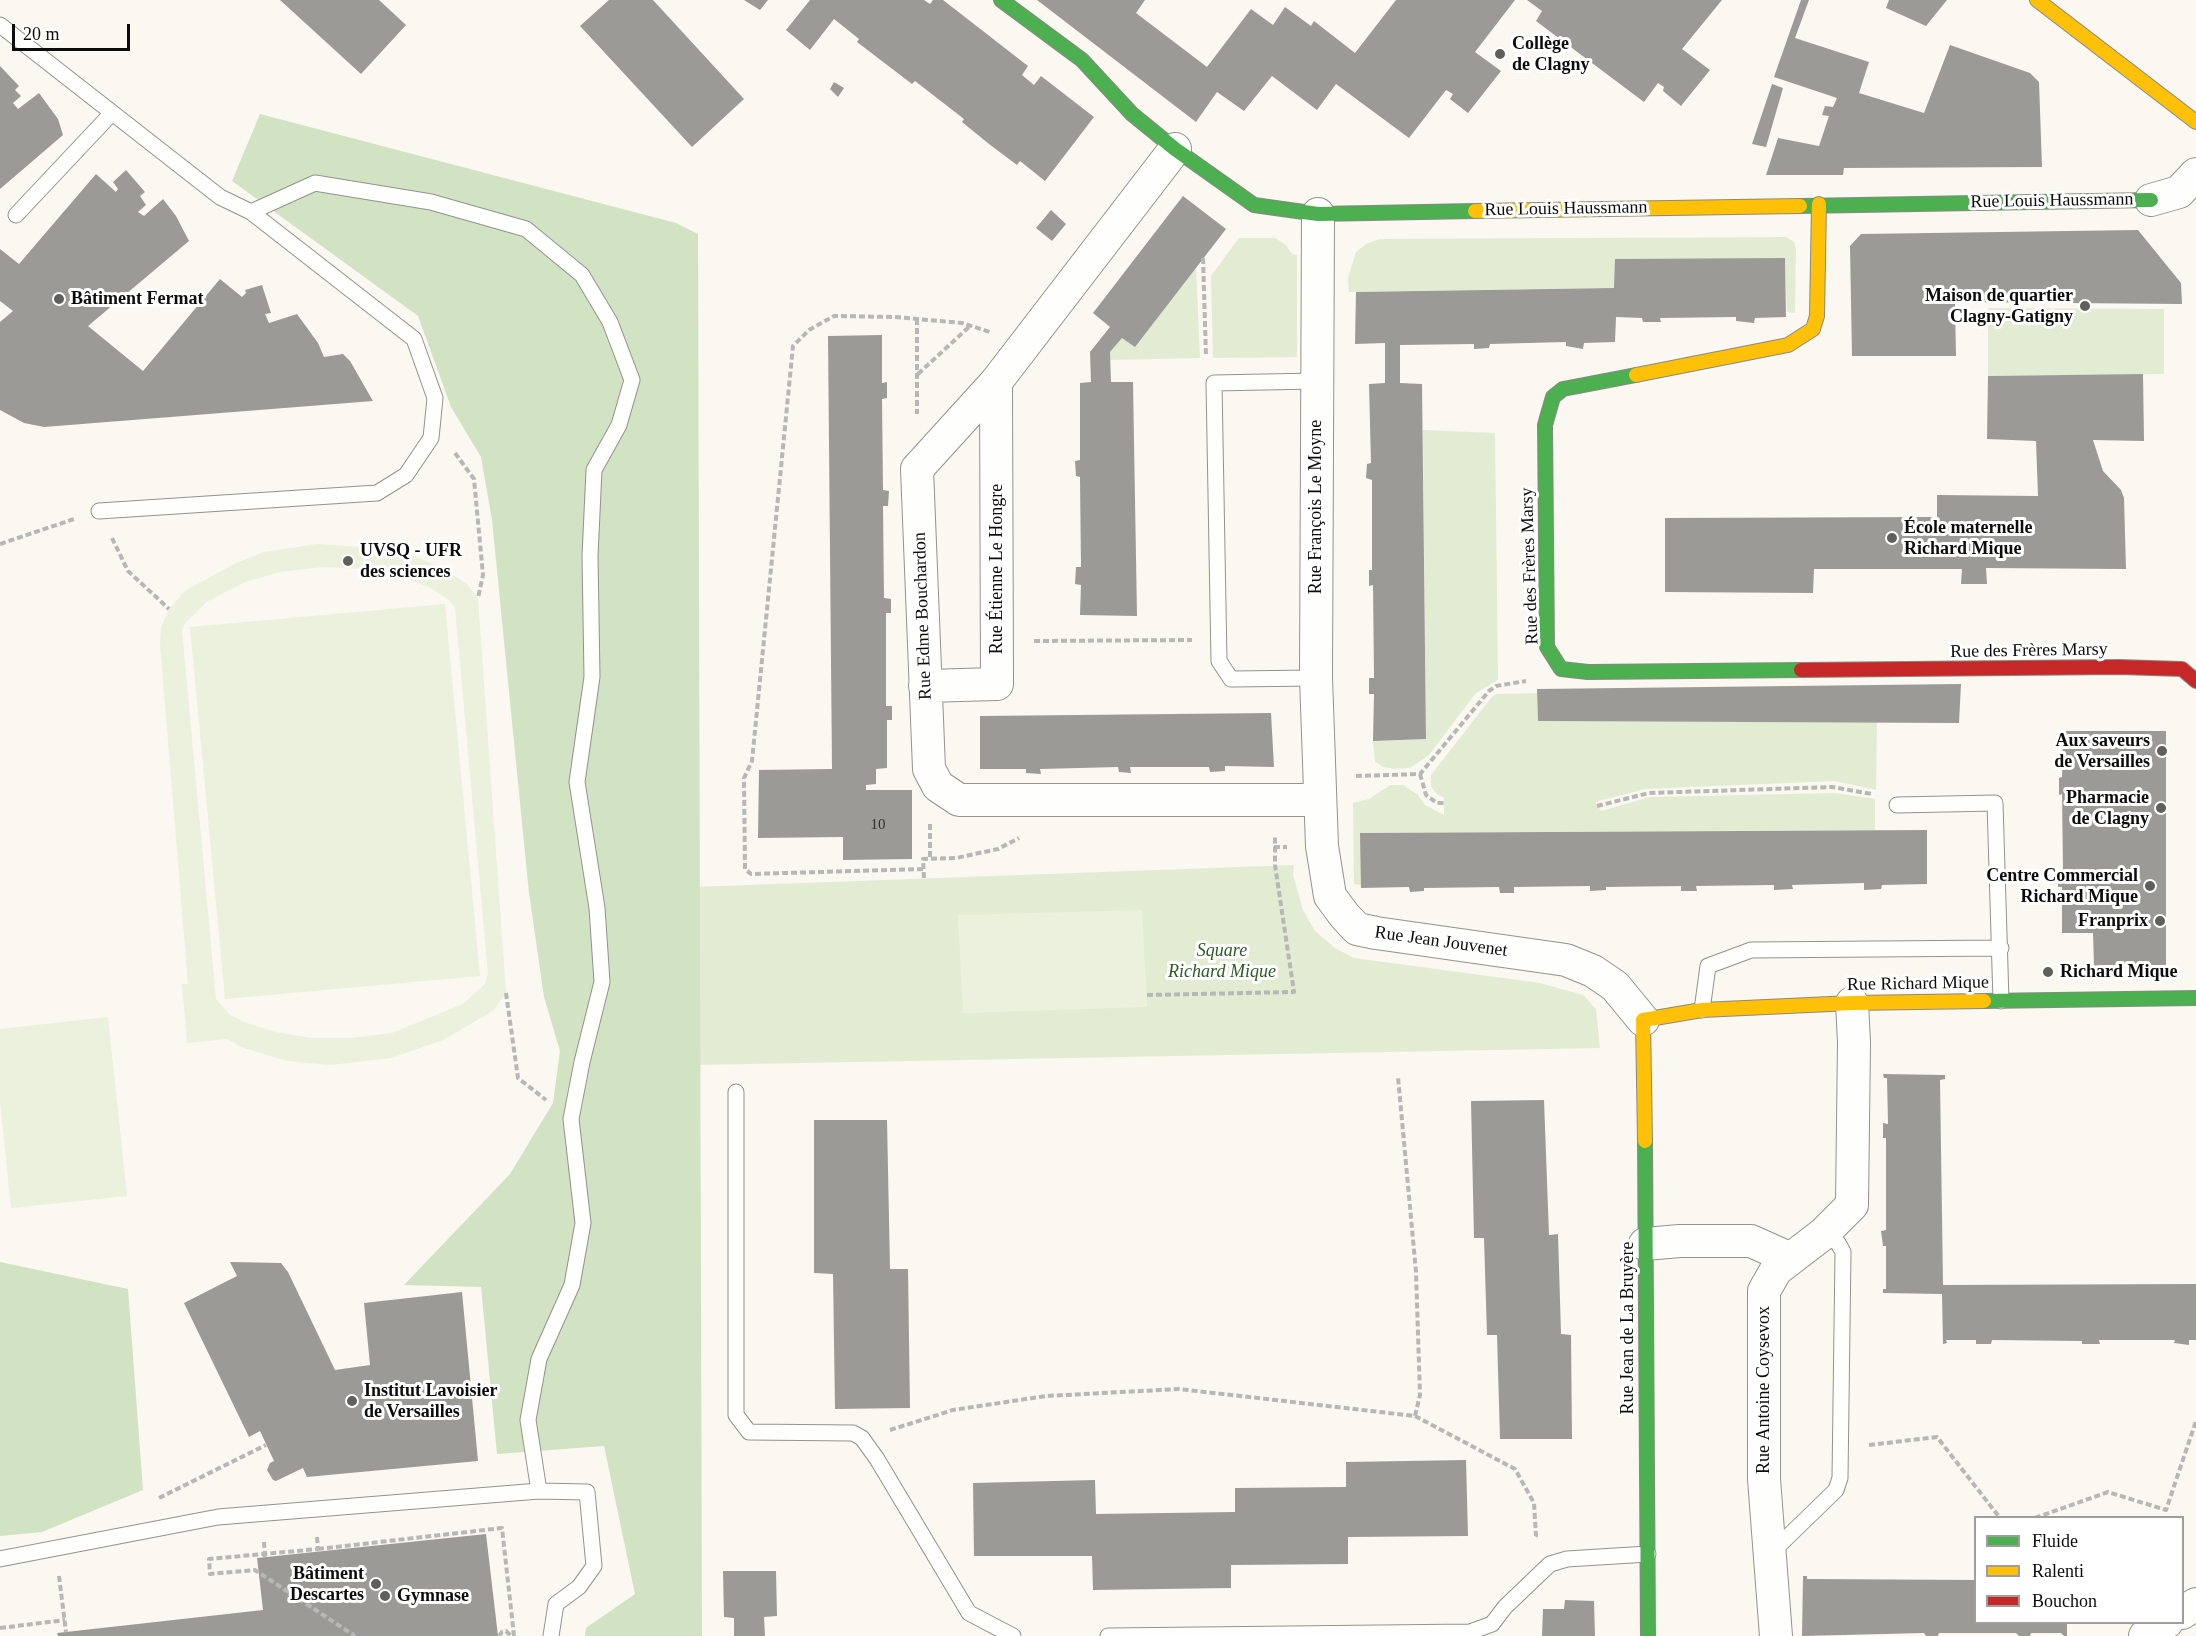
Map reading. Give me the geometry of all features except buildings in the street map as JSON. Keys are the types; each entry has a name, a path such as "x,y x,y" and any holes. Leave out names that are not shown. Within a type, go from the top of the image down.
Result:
{"street":[{"name":"Rue Louis Haussmann","path":"1002,0 1082,60 1132,114 1175,149 1254,205 1318,214 2151,200 2179,192 2196,174"},
{"path":"2037,0 2196,122"},
{"path":"917,469 996,382 1175,149"},
{"name":"Rue des Frères Marsy","path":"1819,204 1817,316 1813,328 1788,345 1563,389 1553,397 1545,425 1547,647 1561,669 1588,672 2119,667 2182,669 2196,681"},
{"name":"Rue François Le Moyne","path":"1318,214 1316,678 1320,812"},
{"name":"Rue Étienne Le Hongre","path":"926,686 997,684 996,382"},
{"name":"Rue Edme Bouchardon","path":"917,469 929,769 938,786 959,800 1275,800 1320,812"},
{"name":"Rue Jean Jouvenet","path":"1320,812 1323,865 1330,896 1358,929 1566,960 1593,970 1615,986 1643,1020"},
{"name":"Rue Richard Mique","path":"1643,1020 1702,1010 1852,1003 2196,998"},
{"name":"Rue Antoine Coysevox","path":"1776,1636 1764,1479 1764,1291 1776,1270 1824,1234 1852,1205 1854,1042 1852,1003"},
{"name":"Rue Jean de La Bruyère","path":"1643,1020 1648,1636"},
{"path":"1645,1244 1680,1241 1750,1241 1789,1258"},
{"path":"2145,1636 2165,1624"}],"lane":[{"path":"0,25 220,197 251,212 414,339 435,398 431,438 406,475 377,493 99,511"},
{"path":"16,215 112,113"},
{"path":"251,212 315,183 431,202 526,229 582,275 610,322 632,380 619,425 594,470 590,556 592,677 577,782 597,908 602,982 582,1062 571,1119 583,1224 572,1285 539,1359 528,1420 539,1491"},
{"path":"1316,381 1214,383 1219,661 1231,679 1316,678"},
{"path":"1897,806 1995,803 2001,1001"},
{"path":"1702,1010 1708,966 1751,950 2001,948"},
{"path":"736,1092 736,1415 749,1432 853,1433 862,1438 877,1459 969,1613 1013,1636"},
{"path":"1769,1555 1836,1490 1840,1478 1843,1252 1838,1243 1824,1234"},
{"path":"0,1559 218,1517 539,1491 587,1492 594,1566 579,1587 556,1604 551,1636"},
{"path":"1108,1636 1470,1632 1492,1624 1505,1607 1550,1564 1567,1559 1648,1554"}],"path":[{"path":"1203,258 1206,358 1214,383"},
{"path":"923,869 751,874 745,868 744,778 753,761 793,346 809,330 834,316 962,323 1025,344"},
{"path":"917,319 917,469"},
{"path":"917,375 970,326"},
{"path":"433,422 474,479 483,575 478,598"},
{"path":"0,544 99,511 128,571 169,609"},
{"path":"997,641 1218,639"},
{"path":"1346,776 1420,774 1490,691 1496,687 1522,683 1561,669"},
{"path":"1420,774 1426,795 1437,803 1444,803"},
{"path":"1598,806 1649,794 1832,787 1875,795 1897,806"},
{"path":"1147,995 1294,992 1275,865 1275,800"},
{"path":"924,878 922,859 956,858 998,849 1024,835 1054,801"},
{"path":"507,993 518,1078 571,1119"},
{"path":"1398,1077 1416,1272 1420,1395 1415,1416"},
{"path":"862,1438 953,1410 1046,1396 1179,1389 1415,1416 1515,1469 1534,1503 1536,1536 1522,1559 1531,1582"},
{"path":"2041,1516 2108,1492 2166,1510 2196,1421"},
{"path":"1841,1447 1937,1437 1998,1516"},
{"path":"355,1636 255,1570 210,1574 209,1558 318,1549 501,1528 512,1636"},
{"path":"316,1533 318,1549"},
{"path":"56,1549 66,1632"},
{"path":"0,1628 64,1620"},
{"path":"499,1636 500,1633 506,1631 512,1636"}],"green space":[{"path":"260,114 676,223 698,234 702,1636 585,1636 586,1628 635,1594 604,1446 497,1454 481,1287 404,1285 510,1174 553,1103 560,1051 544,997 529,893 492,520 481,457 451,407 418,316 232,181"},
{"path":"1786,237 1794,242 1796,249 1795,313 1787,312 1785,258 1614,288 1349,292 1348,278 1356,252 1366,244 1380,239"},
{"path":"1239,238 1275,238 1286,245 1292,254 1297,255 1297,357 1213,358 1211,276"},
{"path":"1196,267 1200,358 1110,360 1110,352 1122,338"},
{"path":"1988,308 2164,309 2164,374 1988,376"},
{"path":"1423,430 1495,433 1498,680 1476,693 1429,755 1410,768 1395,769 1383,767 1375,762 1373,741 1426,739"},
{"path":"317,544 401,552 446,571 466,583 478,598 506,993 493,1011 443,1040 391,1058 331,1065 287,1061 241,1047 227,1039 187,1043 182,984 188,984 160,645 161,628 169,609 185,591 234,564 264,552","holes":["323,567 364,569 397,576 429,587 449,600 455,608 488,974 485,984 463,1004 392,1033 352,1038 312,1038 275,1032 244,1022 229,1014 216,999 182,630 186,622 208,601 245,582 280,572"]},
{"path":"445,604 480,976 225,999 190,627"},
{"path":"1537,693 1538,721 1877,722 1876,790 1835,781 1645,789 1595,802 1601,811 1650,797 1835,793 1875,799 1875,830 1361,833 1361,885 1354,884 1353,803 1369,799 1390,785 1403,785 1418,795 1425,805 1444,815 1444,798 1431,787 1431,775 1496,694"},
{"name":"Square Richard Mique","path":"1294,865 1293,875 1303,910 1315,931 1335,948 1354,958 1540,983 1583,995 1596,1009 1600,1048 695,1065 694,887"},
{"path":"1142,910 1147,1007 963,1013 958,915"},
{"path":"108,1017 127,1196 11,1208 0,1101 0,1029"},
{"path":"0,1262 128,1289 143,1490 42,1532 0,1536"}],"traffic: fast":[{"path":"1001,0 1082,60 1132,114 1175,149 1254,205 1318,214 1475,211"},
{"path":"1800,206 2151,200"},
{"path":"1636,375 1563,389 1553,397 1545,425 1547,647 1561,669 1588,672 1801,670"},
{"path":"1984,1001 2196,998"},
{"path":"1645,1141 1648,1636"}],"traffic: slow":[{"path":"2037,0 2196,122"},
{"path":"1636,375 1788,345 1813,329 1817,316 1819,204"},
{"path":"1475,211 1800,206"},
{"path":"1645,1141 1643,1020 1702,1010 1852,1003 1984,1001"}],"traffic: jam":[{"path":"1801,670 2119,667 2182,669 2196,681"}],"place":[{"name":"Collège de Clagny","path":"1500,54"},
{"name":"Bâtiment Fermat","path":"59,299"},
{"name":"Maison de quartier Clagny-Gatigny","path":"2085,306"},
{"name":"École maternelle Richard Mique","path":"1892,538"},
{"name":"UVSQ - UFR des sciences","path":"348,561"},
{"name":"Aux saveurs de Versailles","path":"2162,751"},
{"name":"Pharmacie de Clagny","path":"2161,808"},
{"name":"Centre Commercial Richard Mique","path":"2150,886"},
{"name":"Franprix","path":"2160,921"},
{"name":"Richard Mique","path":"2048,972"},
{"name":"Institut Lavoisier de Versailles","path":"352,1401"},
{"name":"Bâtiment Descartes","path":"376,1584"},
{"name":"Gymnase","path":"385,1596"}]}
